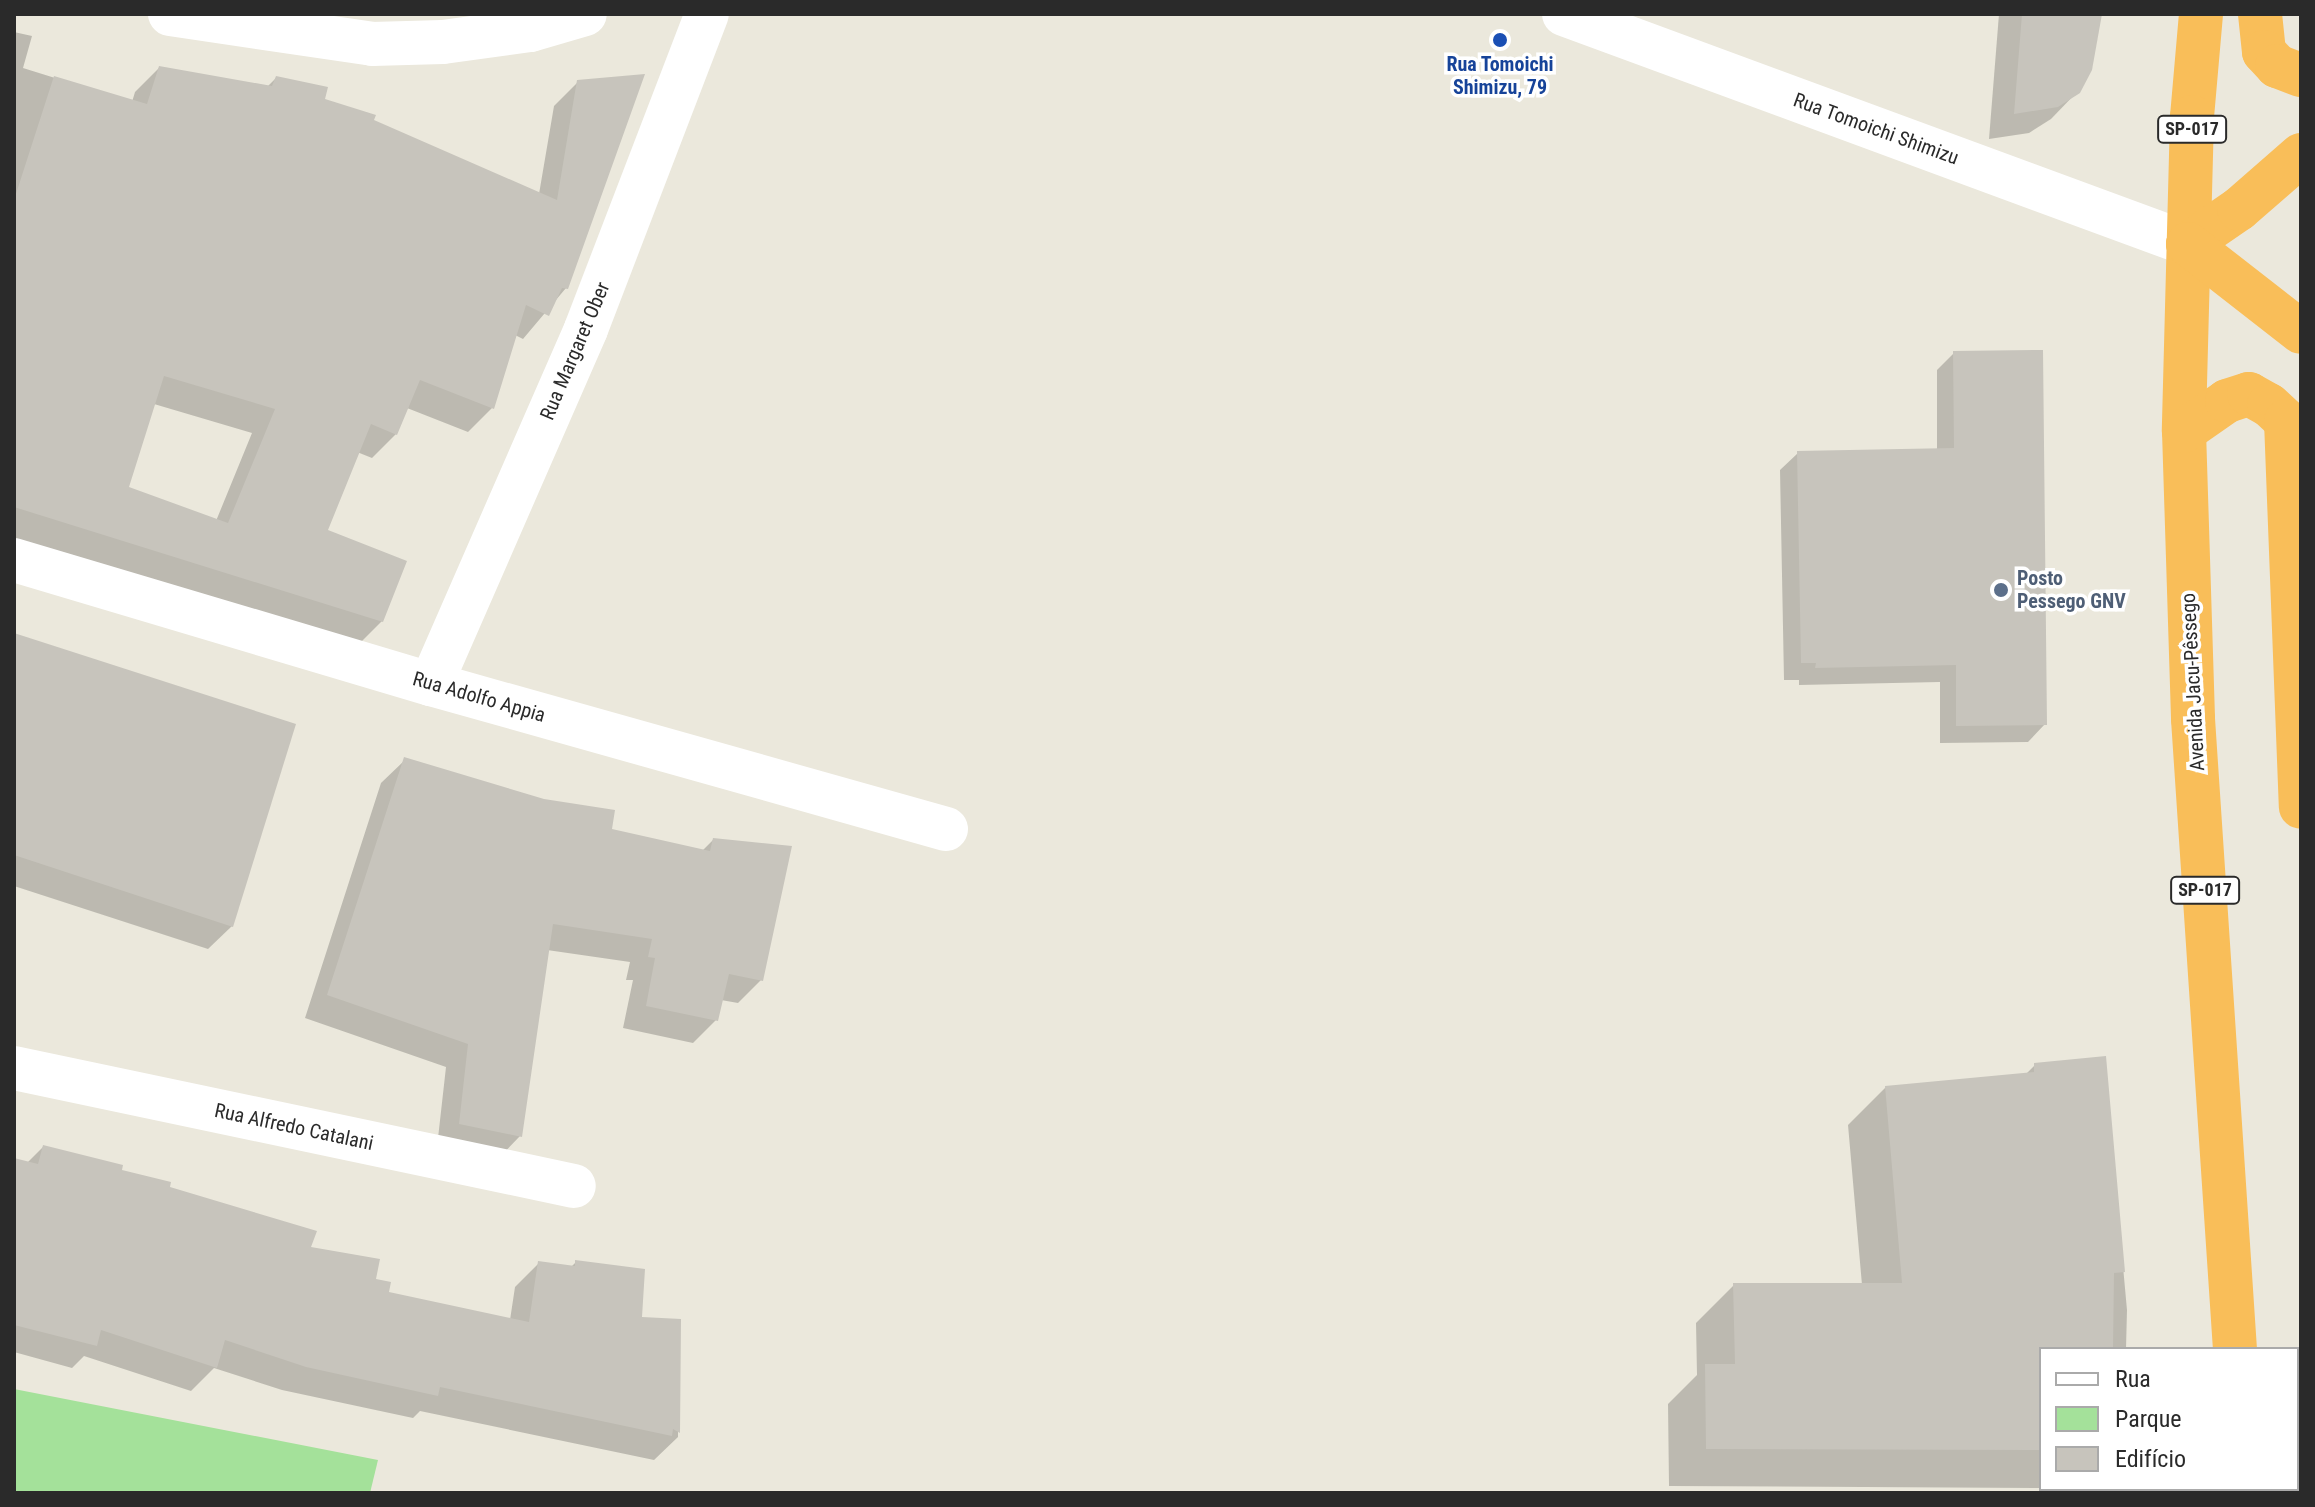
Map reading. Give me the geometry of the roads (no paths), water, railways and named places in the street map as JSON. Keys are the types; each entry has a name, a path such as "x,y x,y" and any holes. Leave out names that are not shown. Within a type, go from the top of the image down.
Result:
{"highway":[{"name":"Avenida Jacu-Pêssego","path":"2201,14 2192,117 2184,431 2193,719 2235,1347"},
{"path":"2260,14 2264,52 2277,66 2301,75"},
{"path":"2301,155 2239,209 2188,244 2301,332"},
{"path":"2184,431 2227,401 2249,394 2269,405 2286,421 2301,807"}],"street":[{"path":"170,14 372,44 443,42 530,30 585,14"},
{"name":"Rua Margaret Ober","path":"431,684 586,329 707,14"},
{"name":"Rua Tomoichi Shimizu","path":"1564,14 2188,244"},
{"name":"Rua Adolfo Appia","path":"14,560 431,684 946,829"},
{"name":"Rua Alfredo Catalani","path":"14,1068 574,1186"}],"place":[{"name":"Rua Tomoichi Shimizu, 79","path":"1500,40"},
{"name":"Posto Pessego GNV","path":"2001,590"}]}
